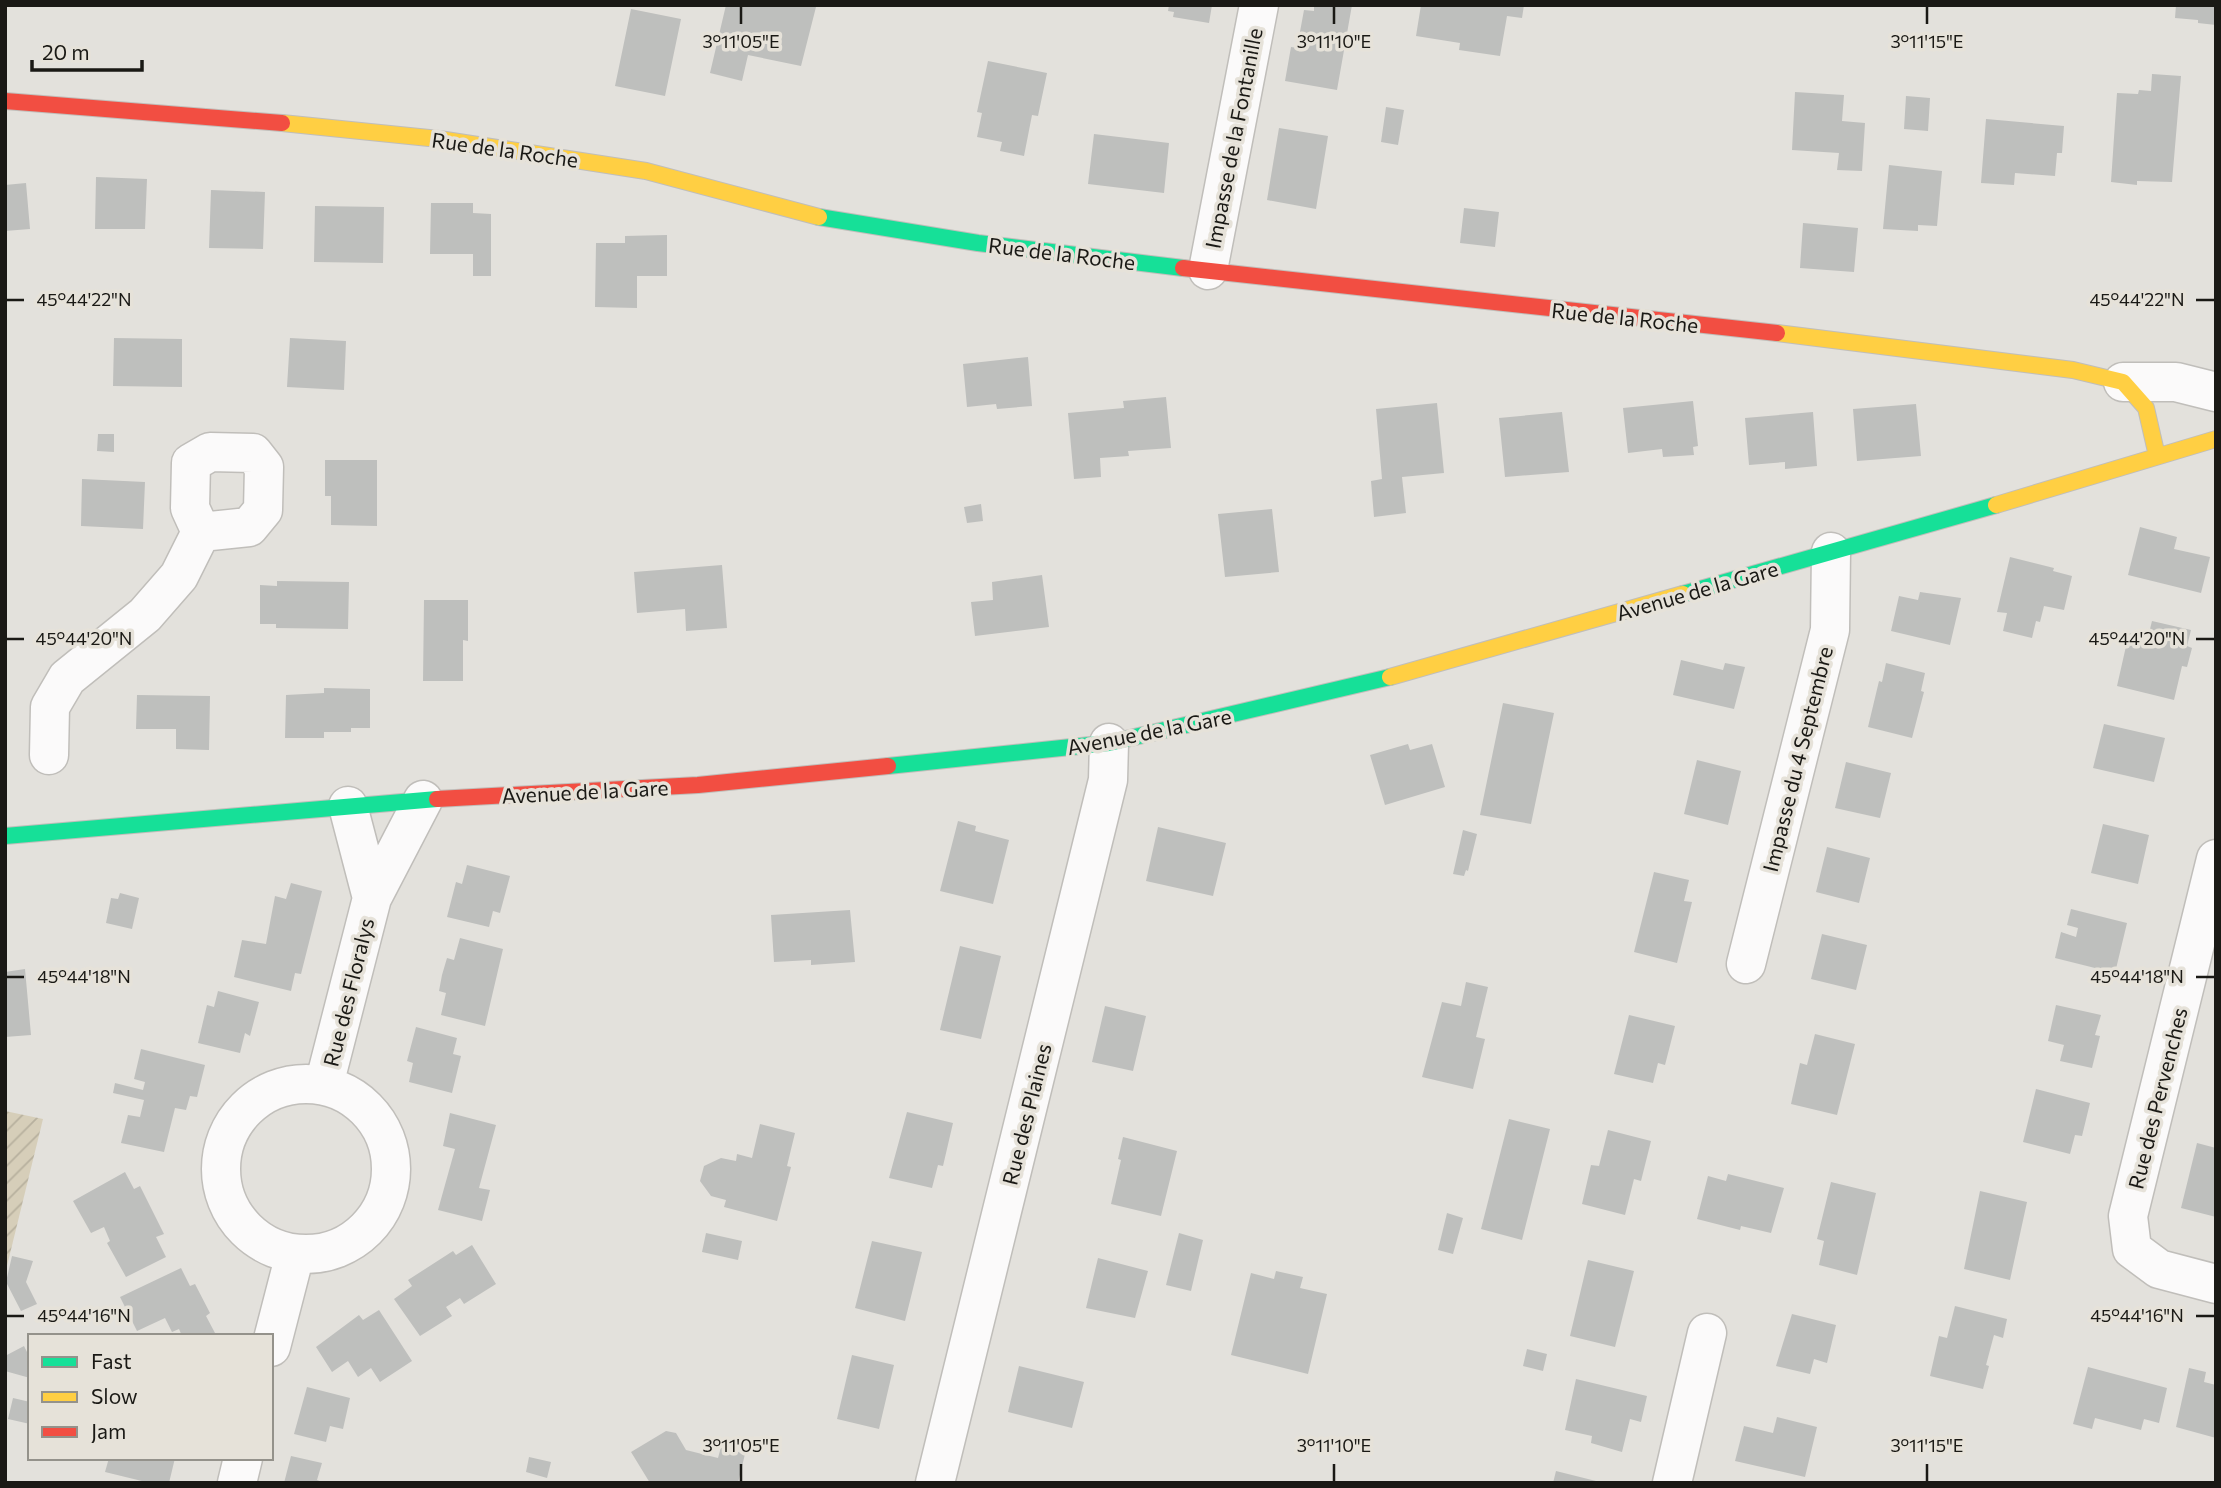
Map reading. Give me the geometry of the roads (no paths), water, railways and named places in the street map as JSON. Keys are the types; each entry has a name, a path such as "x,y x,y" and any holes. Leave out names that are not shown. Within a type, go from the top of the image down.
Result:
{"street":[{"name":"Impasse de la Fontanille","path":"1208,270 1258,5"},
{"name":"Rue de la Roche","path":"5,101 239,118 439,139 646,172 822,218 978,243 1336,287 1770,333 2073,370 2123,382 2176,382 2216,391"},
{"path":"2123,382 2146,408 2157,456"},
{"name":"Avenue de la Gare","path":"5,836 423,800 698,785 1109,743 1363,685 2060,487 2216,439"},
{"path":"49,755 50,707 67,678 145,615 179,576 201,532"},
{"name":"Impasse du 4 Septembre","path":"1746,964 1830,630 1831,552"},
{"name":"Rue des Plaines","path":"935,1483 1108,780 1109,743"},
{"name":"Rue des Floralys","path":"324,1085 372,898 423,800"},
{"name":"Rue des Floralys","path":"348,806 372,898"},
{"name":"Rue des Pervenches","path":"2216,859 2128,1216 2132,1249 2159,1269 2216,1284"},
{"name":"Rue des Floralys","path":"297,1084 324,1085 349,1095 369,1111 384,1133 391,1158 391,1184 383,1208 367,1230 346,1245 321,1254 295,1254 269,1246 246,1230 230,1208 222,1182 222,1155 231,1129 248,1107 270,1091 297,1084"},
{"path":"273,1339 295,1254"},
{"path":"1672,1483 1707,1334"},
{"path":"237,1483 243,1460"}]}
